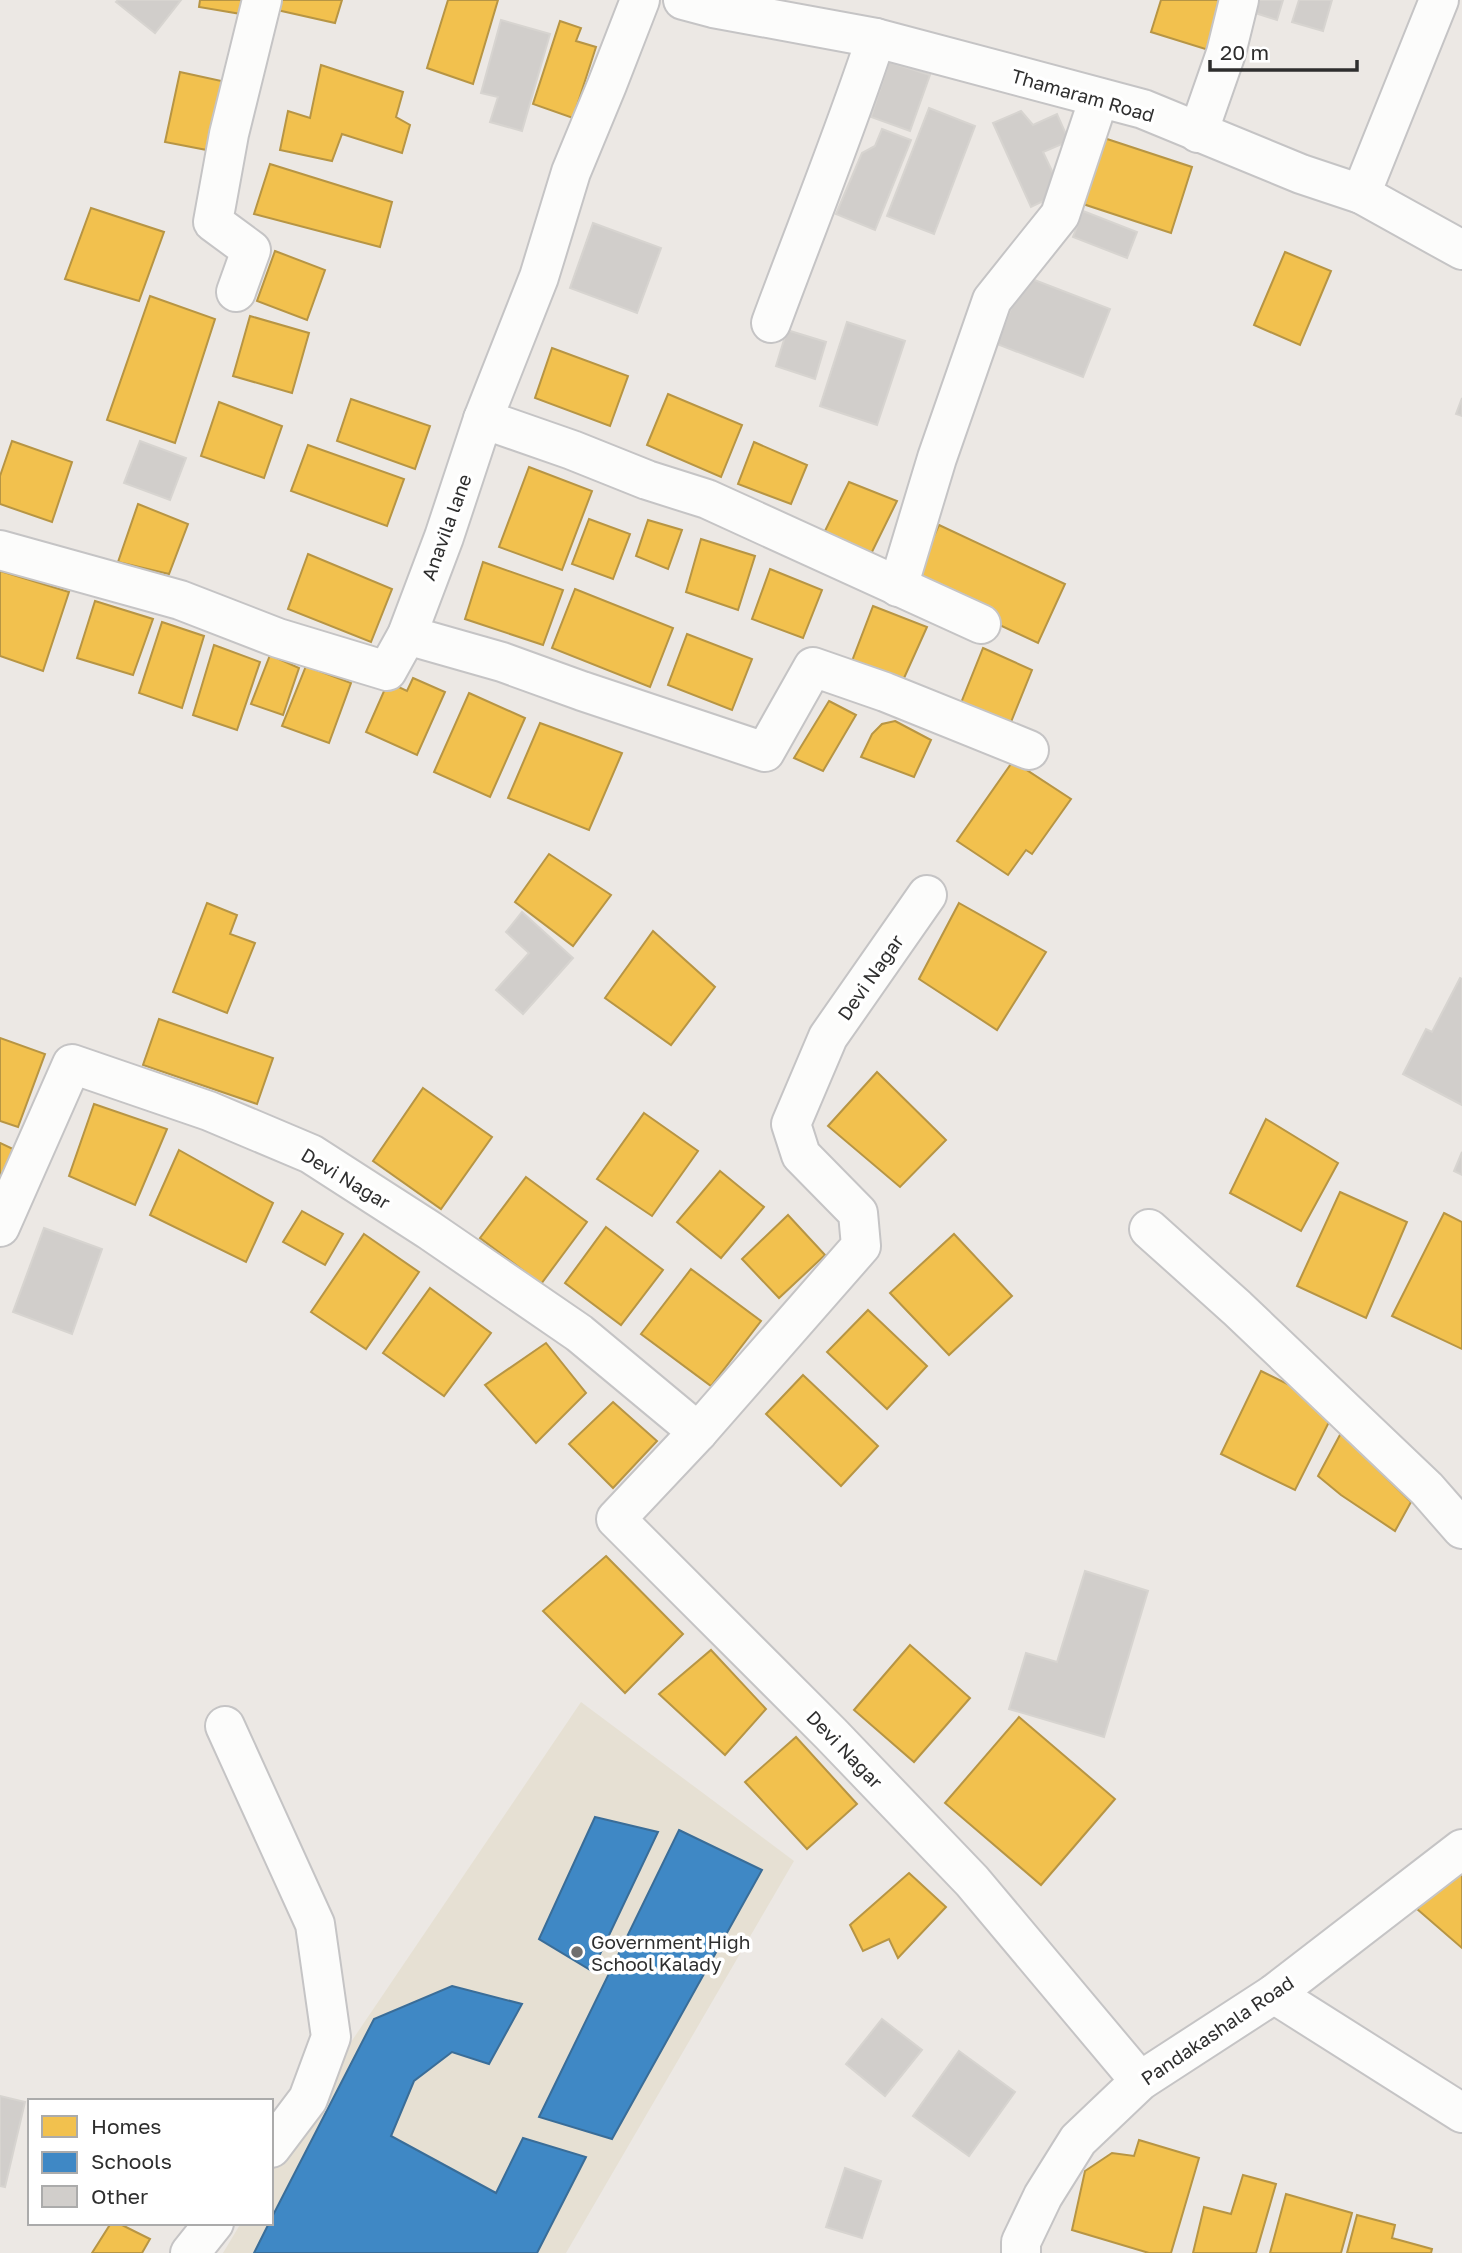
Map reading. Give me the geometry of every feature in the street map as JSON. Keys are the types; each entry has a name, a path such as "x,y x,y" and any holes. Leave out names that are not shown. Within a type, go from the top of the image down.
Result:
{"street":[{"path":"236,292 251,250 213,222 229,134 261,0"},
{"name":"Anavila lane","path":"0,550 180,600 278,638 387,671 407,635 444,537 483,419 539,277 570,172 640,0"},
{"path":"1198,133 1226,53 1239,0"},
{"path":"1361,194 1439,0"},
{"name":"Thamaram Road","path":"696,2 876,38 1143,109 1301,174 1361,194 1462,250"},
{"path":"771,323 848,124 876,38"},
{"path":"898,587 937,458 992,300 1060,215 1099,98"},
{"path":"483,419 706,499 981,624"},
{"path":"407,635 502,662 765,752 813,667 886,692 1029,750"},
{"name":"Devi Nagar","path":"927,895 828,1037 791,1124 801,1155 858,1213 861,1246 698,1432 616,1519 831,1734 972,1881 1140,2081"},
{"name":"Devi Nagar","path":"0,1227 72,1064 209,1111 311,1154 429,1230 579,1333 698,1432"},
{"path":"1149,1229 1237,1308 1427,1489 1462,1530"},
{"path":"225,1726 315,1924 331,2037 308,2099 273,2145"},
{"name":"Pandakashala Road","path":"1032,2249 1043,2196 1079,2140 1140,2081 1274,1994 1462,1849"},
{"path":"1274,1994 1462,2113"},
{"path":"190,2253 212,2225"}],"shaded area":[{"name":"Government High School Kalady","path":"581,1702 794,1861 566,2253 223,2253 240,2225 273,2225 273,2170 351,2042"}],"building: Homes":[{"path":"200,0 243,0 241,14 199,7"},
{"path":"281,0 342,0 335,23 277,10"},
{"path":"448,0 498,0 473,84 427,68"},
{"path":"1161,0 1223,0 1215,52 1151,32"},
{"path":"560,21 581,28 576,41 596,47 573,118 533,104"},
{"path":"321,65 403,92 396,117 410,125 402,153 342,134 332,161 280,150 288,111 310,118"},
{"path":"180,72 226,82 212,151 165,142"},
{"path":"1104,138 1192,167 1171,233 1083,204"},
{"path":"270,164 392,202 380,247 254,214"},
{"path":"91,208 164,232 139,301 65,279"},
{"path":"275,251 325,270 307,320 257,301"},
{"path":"1285,252 1331,271 1300,345 1254,325"},
{"path":"150,296 215,319 175,443 107,420"},
{"path":"250,316 309,333 292,393 233,376"},
{"path":"552,348 628,376 610,426 535,398"},
{"path":"668,394 742,425 721,477 647,445"},
{"path":"351,399 430,426 415,469 337,441"},
{"path":"219,402 282,426 264,478 201,456"},
{"path":"12,441 72,462 52,522 0,504 0,476"},
{"path":"754,442 807,465 791,504 738,484"},
{"path":"308,445 404,479 387,526 291,491"},
{"path":"529,467 592,491 562,570 499,547"},
{"path":"849,482 897,501 869,558 822,537"},
{"path":"138,504 188,524 169,574 118,562"},
{"path":"589,519 630,534 613,579 572,564"},
{"path":"648,520 682,530 668,569 636,556"},
{"path":"939,525 1065,584 1038,643 912,584"},
{"path":"701,539 755,556 738,610 686,592"},
{"path":"308,554 392,589 371,642 288,609"},
{"path":"483,562 563,590 543,645 465,619"},
{"path":"770,569 822,590 803,638 752,619"},
{"path":"0,571 69,592 43,671 0,656"},
{"path":"575,589 673,628 650,687 552,648"},
{"path":"95,601 153,619 133,675 77,658"},
{"path":"873,606 927,627 900,687 849,669"},
{"path":"162,622 204,636 182,708 139,693"},
{"path":"687,634 752,659 732,710 668,685"},
{"path":"214,645 260,662 237,730 193,715"},
{"path":"983,648 1032,670 1009,727 959,708"},
{"path":"270,655 299,668 283,715 251,704"},
{"path":"306,666 351,683 329,743 282,726"},
{"path":"413,678 445,692 417,755 366,732 388,682 407,691"},
{"path":"469,693 525,718 490,797 434,772"},
{"path":"829,701 856,715 823,771 794,758"},
{"path":"895,721 931,740 914,777 861,757 872,734 882,724"},
{"path":"540,723 622,753 589,830 508,798"},
{"path":"1013,761 1071,799 1032,854 1026,850 1008,875 957,841"},
{"path":"549,854 611,895 573,946 515,902"},
{"path":"207,903 237,915 230,934 255,943 227,1013 173,992"},
{"path":"959,903 1046,952 997,1030 919,979"},
{"path":"653,931 715,987 671,1045 605,998"},
{"path":"159,1019 273,1058 257,1104 143,1065"},
{"path":"0,1038 45,1054 18,1127 0,1121"},
{"path":"877,1072 946,1140 900,1187 828,1126"},
{"path":"423,1088 492,1137 441,1209 373,1161"},
{"path":"94,1104 167,1129 135,1205 69,1176"},
{"path":"644,1113 698,1151 652,1216 597,1179"},
{"path":"1266,1119 1338,1163 1301,1231 1230,1193"},
{"path":"0,1143 13,1149 0,1179"},
{"path":"179,1150 273,1203 246,1262 150,1215"},
{"path":"720,1171 764,1207 721,1258 677,1222"},
{"path":"526,1177 587,1222 541,1284 480,1238"},
{"path":"1340,1192 1407,1222 1366,1318 1297,1286"},
{"path":"302,1211 343,1234 325,1265 283,1242"},
{"path":"1444,1213 1462,1222 1462,1349 1392,1316"},
{"path":"788,1215 825,1255 779,1298 742,1259"},
{"path":"606,1227 663,1270 621,1325 565,1283"},
{"path":"364,1234 419,1272 366,1349 311,1312"},
{"path":"954,1234 1012,1296 949,1355 890,1293"},
{"path":"691,1269 761,1321 711,1386 641,1334"},
{"path":"430,1288 491,1333 444,1396 383,1353"},
{"path":"868,1310 927,1366 887,1409 827,1352"},
{"path":"546,1343 586,1393 536,1443 485,1385"},
{"path":"1261,1371 1336,1408 1295,1490 1221,1454"},
{"path":"803,1375 878,1446 841,1486 766,1414"},
{"path":"613,1402 657,1441 613,1488 569,1444"},
{"path":"1341,1433 1411,1502 1395,1531 1318,1476"},
{"path":"606,1556 683,1634 625,1693 543,1611"},
{"path":"910,1645 970,1698 914,1762 854,1710"},
{"path":"711,1650 766,1709 725,1755 659,1694"},
{"path":"1019,1717 1115,1799 1041,1885 945,1803"},
{"path":"796,1737 857,1804 807,1849 745,1782"},
{"path":"1462,1868 1462,1948 1417,1909"},
{"path":"909,1873 946,1907 898,1958 889,1939 863,1951 850,1925"},
{"path":"1139,2140 1199,2158 1171,2253 1149,2253 1072,2230 1085,2171 1112,2153 1134,2156"},
{"path":"1243,2175 1276,2184 1256,2253 1193,2253 1204,2207 1231,2214"},
{"path":"1286,2194 1352,2213 1341,2253 1270,2253"},
{"path":"1357,2215 1395,2225 1392,2238 1432,2249 1431,2253 1347,2253"},
{"path":"110,2225 122,2225 150,2239 142,2253 92,2253"}],"building: Schools":[{"path":"595,1817 658,1832 592,1971 539,1939"},
{"path":"679,1830 762,1870 612,2139 539,2117"},
{"path":"452,1986 522,2004 489,2064 452,2052 414,2081 391,2136 496,2193 523,2138 586,2157 537,2253 254,2253 268,2225 273,2225 273,2215 374,2019"}],"building: Other":[{"path":"181,0 155,33 116,2"},
{"path":"1249,0 1283,0 1277,20 1246,10"},
{"path":"1299,0 1332,0 1323,31 1292,22"},
{"path":"501,20 550,34 522,131 490,122 498,97 481,93"},
{"path":"889,62 930,75 910,131 871,117"},
{"path":"929,108 975,126 934,234 887,216"},
{"path":"1021,111 1033,125 1057,114 1069,141 1043,152 1062,192 1031,207 993,123"},
{"path":"882,129 911,140 875,230 836,214 862,153 875,146"},
{"path":"1083,211 1137,232 1127,258 1073,237"},
{"path":"593,223 661,248 637,313 570,288"},
{"path":"1024,276 1110,309 1083,377 997,344"},
{"path":"847,322 905,341 877,425 820,406"},
{"path":"787,330 826,342 815,379 776,366"},
{"path":"1462,398 1462,416 1456,414"},
{"path":"140,441 186,458 170,500 124,483"},
{"path":"522,912 573,958 523,1014 496,990 529,953 506,932"},
{"path":"1460,978 1462,1105 1403,1074 1426,1029 1432,1032"},
{"path":"1462,1152 1462,1175 1454,1171"},
{"path":"44,1228 102,1249 72,1334 13,1312"},
{"path":"1085,1571 1148,1591 1104,1737 1009,1709 1026,1653 1057,1662"},
{"path":"882,2019 922,2050 885,2096 846,2064"},
{"path":"959,2051 1015,2092 969,2156 913,2116"},
{"path":"0,2096 25,2102 5,2187 0,2186"},
{"path":"845,2168 881,2181 862,2238 826,2227"}],"place":[{"name":"Government High School Kalady","path":"577,1952"}]}
